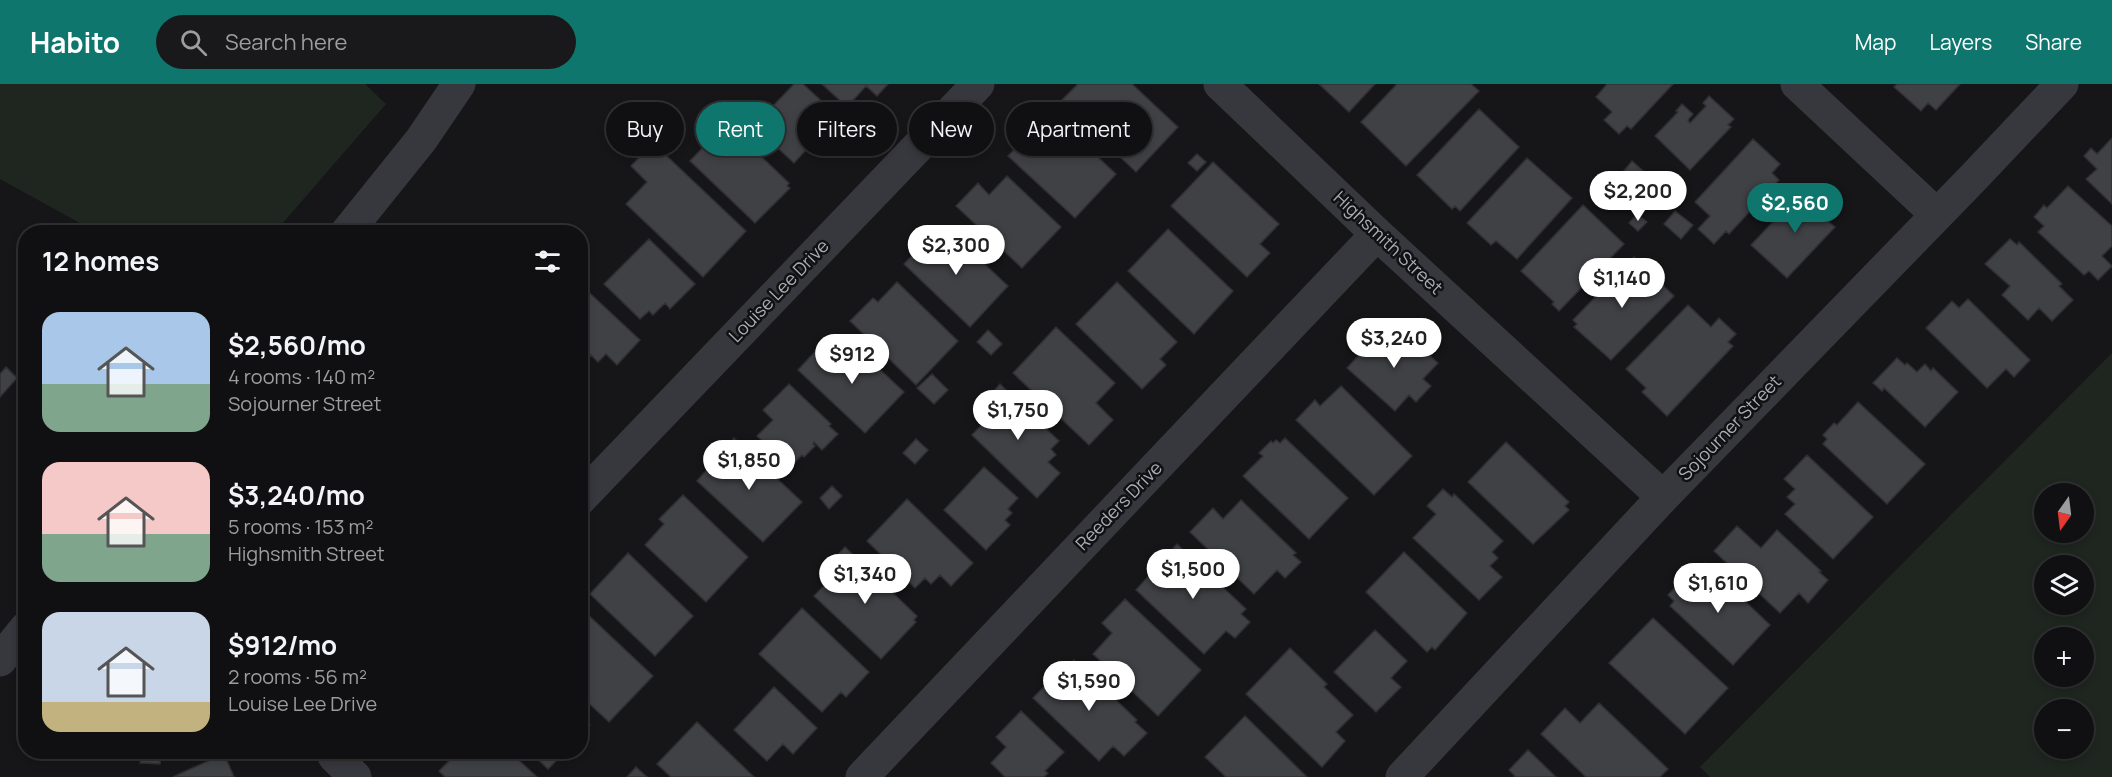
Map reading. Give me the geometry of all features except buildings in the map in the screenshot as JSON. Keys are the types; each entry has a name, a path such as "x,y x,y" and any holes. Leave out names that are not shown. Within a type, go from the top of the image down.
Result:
{"street":[{"path":"353,225 421,140 459,84"},
{"name":"Louise Lee Drive","path":"588,491 978,84"},
{"name":"Highsmith Street","path":"1220,84 1377,234 1664,497"},
{"path":"1797,84 1936,214"},
{"name":"Sojourner Street","path":"1402,777 1664,497 2062,84"},
{"name":"Reeders Drive","path":"862,777 1377,234"},
{"path":"0,660 18,638"}],"shaded area":[{"path":"0,84 365,84 386,104 281,225 83,225 0,179"},
{"path":"2112,353 2112,777 1710,777 1700,767"}]}
